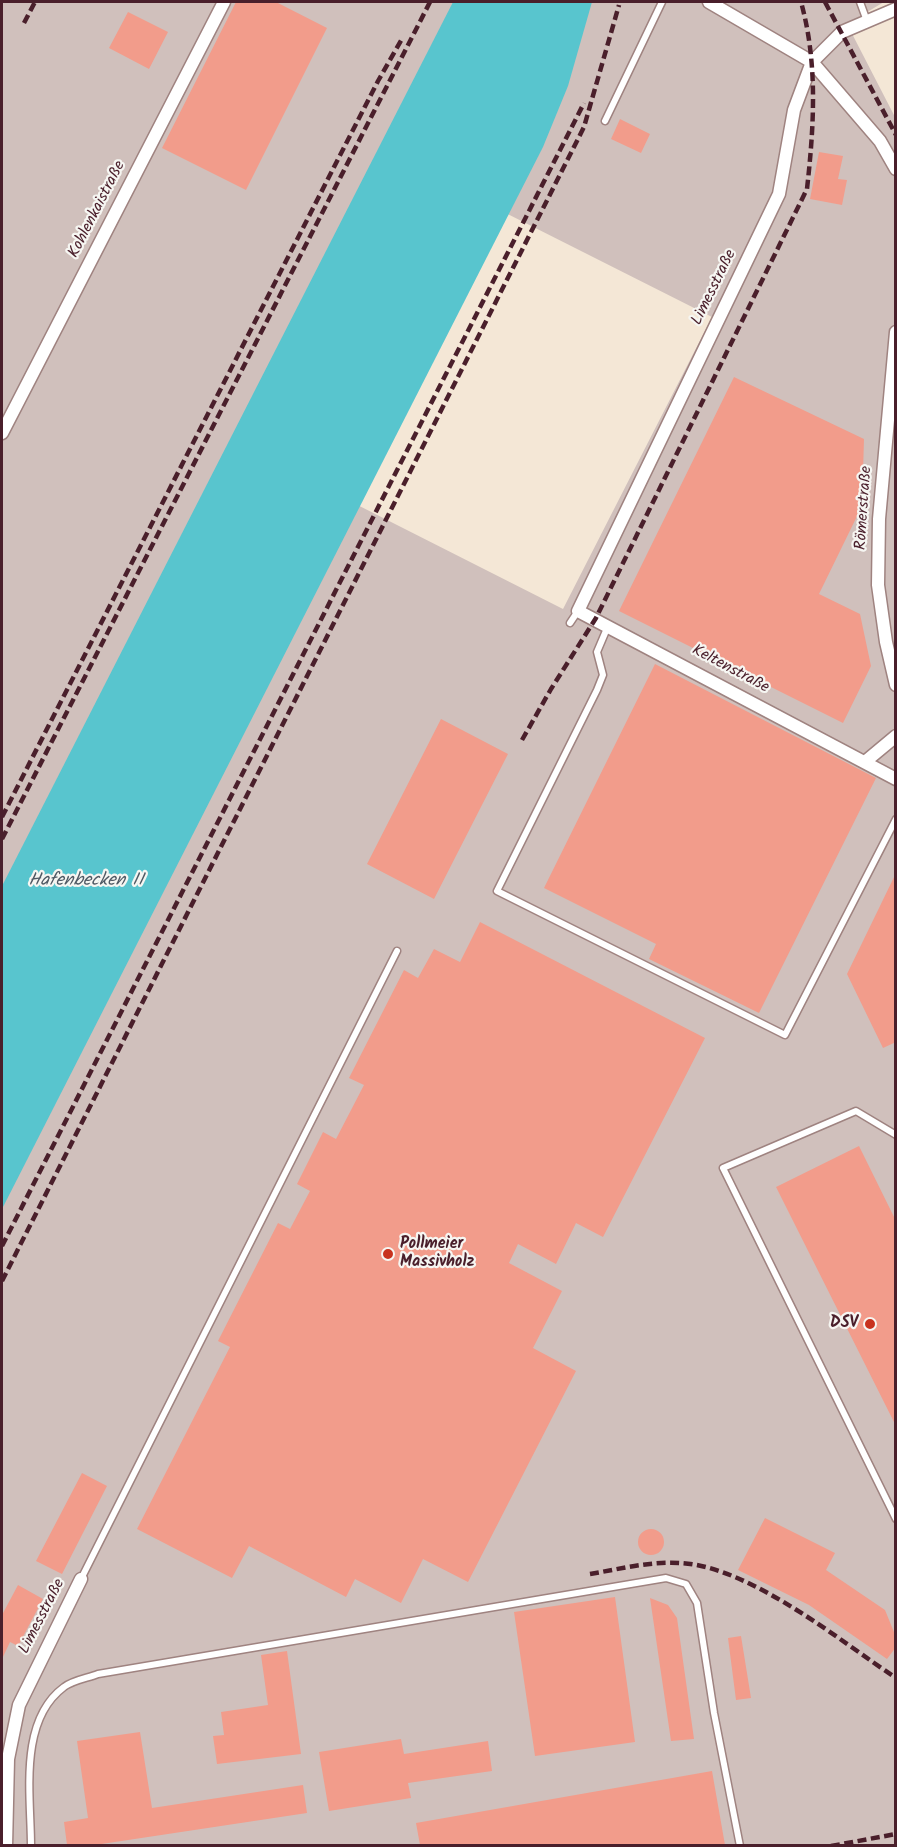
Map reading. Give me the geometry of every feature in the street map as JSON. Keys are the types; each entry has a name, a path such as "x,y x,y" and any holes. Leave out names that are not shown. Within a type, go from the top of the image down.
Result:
{"street":[{"name":"Kohlenkaistraße","path":"2,433 224,2"},
{"path":"709,2 812,62 880,141 896,169"},
{"name":"Limesstraße","path":"578,610 779,194 794,110 812,62 842,32 896,9"},
{"name":"Römerstraße","path":"896,332 879,519 878,585 886,642 896,685"},
{"name":"Keltenstraße","path":"578,610 866,761 896,779"},
{"path":"866,761 896,736"},
{"name":"Limesstraße","path":"6,1845 8,1759 19,1705 81,1579"}],"lane":[{"path":"605,121 662,2"},
{"path":"860,2 867,21"},
{"path":"570,623 578,610"},
{"path":"609,625 597,652 603,675 597,690 497,891 784,1035 896,819"},
{"path":"81,1579 398,951"},
{"path":"896,1135 856,1111 723,1168 896,1519"},
{"path":"31,1845 33,1742 42,1711 65,1686 98,1674 666,1578 686,1584 697,1603 714,1713 740,1845"}],"shaded area":[{"path":"2,2 884,2 847,24 896,119 895,1845 2,1846","holes":["458,189 712,317 563,609 316,484"]}],"water":[{"name":"Hafenbecken II","path":"453,2 592,2 568,86 543,147 2,1209 2,886"}],"building":[{"path":"236,2 276,2 327,28 246,190 162,148"},
{"path":"128,12 168,32 149,69 109,48"},
{"path":"620,119 650,134 641,153 611,139"},
{"path":"819,152 843,156 838,179 847,180 842,205 810,199"},
{"path":"734,377 864,439 862,506 819,594 860,614 871,666 843,723 619,611"},
{"path":"655,664 876,778 759,1013 649,959 656,944 544,888"},
{"path":"441,719 508,754 434,899 367,864"},
{"path":"896,873 896,1042 883,1048 847,974"},
{"name":"Pollmeier Massivholz","path":"480,922 705,1038 603,1237 576,1223 556,1264 518,1244 509,1263 562,1291 533,1348 576,1371 468,1582 423,1559 401,1603 355,1579 346,1597 249,1546 232,1578 137,1529 230,1347 218,1341 278,1223 290,1229 310,1191 297,1184 323,1132 336,1139 364,1085 349,1078 404,970 418,978 434,949 460,962"},
{"name":"DSV","path":"859,1146 896,1221 896,1426 776,1187"},
{"path":"82,1473 107,1486 62,1574 36,1561"},
{"path":"765,1518 835,1553 826,1570 885,1610 896,1637 896,1647 887,1659 809,1605 738,1570"},
{"path":"651,1529 661,1532 664,1542 661,1552 651,1555 641,1552 638,1542 641,1532"},
{"path":"18,1585 43,1599 18,1646 10,1642 2,1659 2,1615"},
{"path":"615,1597 635,1742 535,1756 514,1612"},
{"path":"650,1598 668,1605 677,1618 694,1739 671,1741"},
{"path":"741,1636 751,1698 736,1700 728,1638"},
{"path":"287,1651 301,1754 217,1764 213,1736 224,1735 221,1712 268,1705 261,1655"},
{"path":"140,1732 152,1808 303,1785 307,1813 95,1845 67,1845 64,1822 88,1818 77,1741"},
{"path":"401,1739 404,1754 488,1741 492,1771 408,1783 411,1798 329,1811 319,1752"},
{"path":"712,1771 725,1845 420,1845 416,1823"}],"railway":[{"path":"24,23 35,2"},
{"path":"2,839 430,2"},
{"path":"522,740 596,618 807,189 813,95 810,48 801,2"},
{"path":"825,2 896,135"},
{"path":"2,1281 584,127 619,5"},
{"path":"2,817 378,81 403,37"},
{"path":"2,1246 584,103"},
{"path":"590,1574 658,1563 681,1563 708,1568 736,1577 793,1608 896,1678"},
{"path":"831,1846 896,1834"}],"place":[{"name":"Pollmeier Massivholz","path":"388,1254"},
{"name":"DSV","path":"870,1324"}]}
